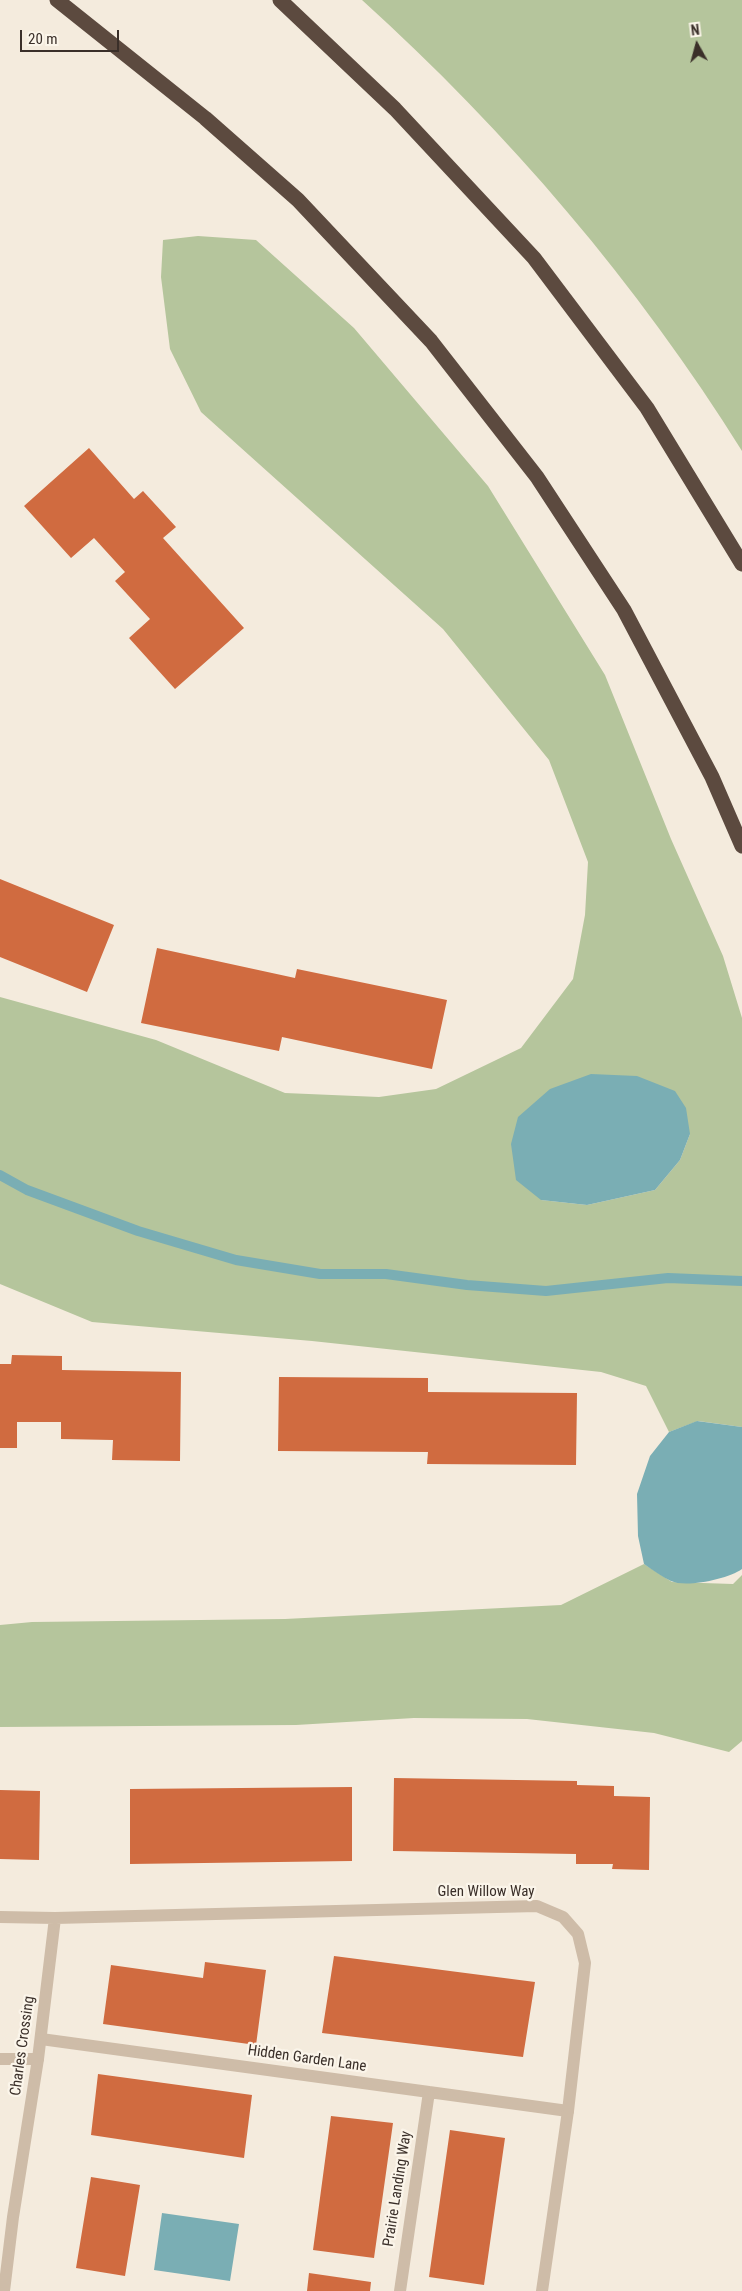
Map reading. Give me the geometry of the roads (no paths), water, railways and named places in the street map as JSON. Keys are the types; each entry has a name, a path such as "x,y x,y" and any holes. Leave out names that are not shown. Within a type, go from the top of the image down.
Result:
{"highway":[{"path":"58,0 205,118 298,200 431,341 537,477 624,610 712,777 742,846"},
{"path":"280,0 395,109 534,258 647,408 742,564"}],"street":[{"name":"Glen Willow Way","path":"55,1918 537,1906 564,1917 578,1934 584,1963 568,2111 542,2291"},
{"path":"0,1917 55,1918"},
{"name":"Charles Crossing","path":"4,2291 13,2217 41,2039 55,1918"},
{"name":"Hidden Garden Lane","path":"41,2039 568,2111"},
{"path":"0,2059 38,2060"},
{"name":"Prairie Landing Way","path":"400,2291 430,2092"},
{"path":"0,2217 13,2217"}],"water":[{"path":"591,1074 637,1076 675,1091 686,1108 690,1134 680,1160 655,1190 587,1205 541,1200 516,1180 511,1144 518,1117 550,1089"},
{"path":"697,1421 742,1427 742,1569 717,1579 696,1583 678,1583 671,1581 644,1564 638,1536 637,1494 650,1456 669,1432"},
{"path":"162,2213 239,2224 230,2281 154,2270"}],"waterway":[{"path":"0,1175 27,1190 138,1231 236,1260 320,1274 386,1274 467,1285 546,1291 668,1278 742,1281"}]}
